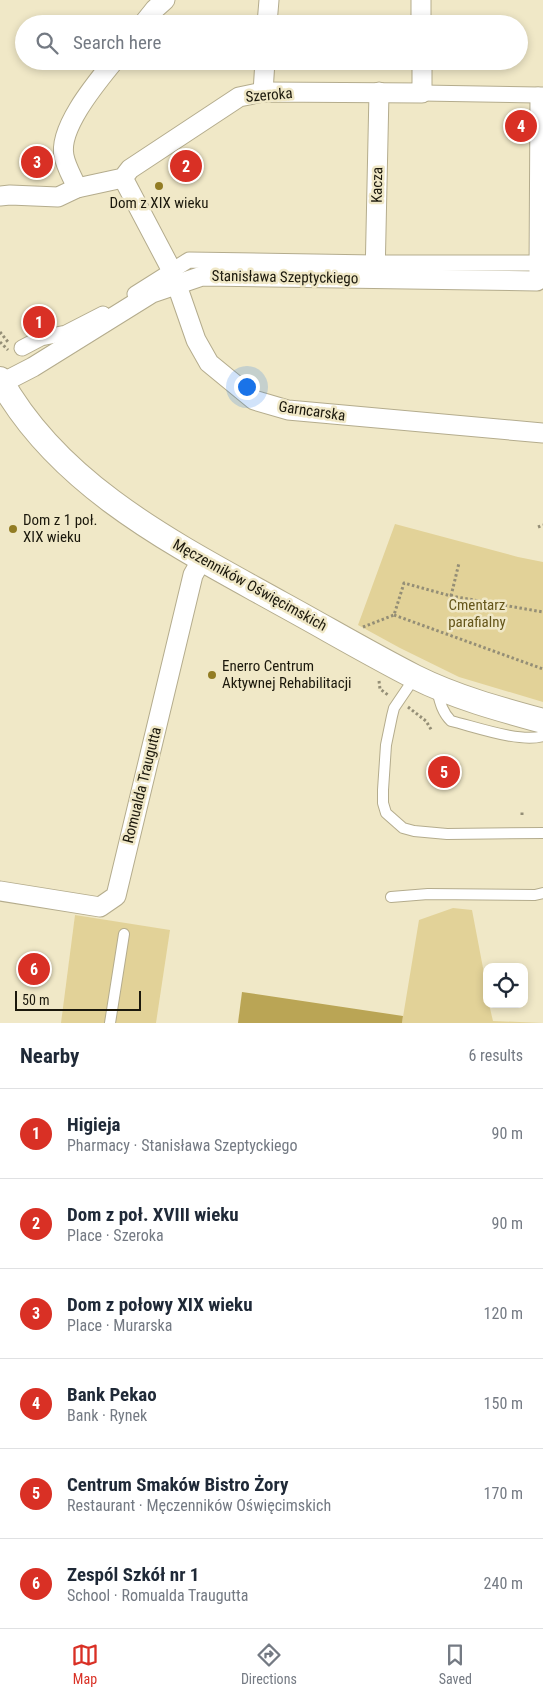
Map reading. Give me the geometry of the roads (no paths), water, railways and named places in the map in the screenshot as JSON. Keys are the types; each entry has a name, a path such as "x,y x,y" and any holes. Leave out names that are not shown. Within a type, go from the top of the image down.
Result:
{"street":[{"path":"150,15 165,0"},
{"path":"268,15 269,0"},
{"path":"421,0 421,15"},
{"path":"77,188 63,156 65,136 84,98 107,70"},
{"path":"262,92 264,70"},
{"path":"422,70 422,93"},
{"name":"Szeroka","path":"0,196 58,197 77,188 123,178 130,169 213,113 239,97 262,92 379,92 541,98"},
{"name":"Kacza","path":"375,271 379,92"},
{"path":"540,275 541,98"},
{"name":"Garncarska","path":"123,178 175,277 196,340 209,363 254,400 288,410 543,433"},
{"name":"Stanisława Szeptyckiego","path":"1,381 33,367 175,277 375,271 540,275"},
{"path":"22,348 41,338 66,333 175,277"},
{"name":"Męczenników Oświęcimskich","path":"1,381 24,417 51,448 98,492 150,528 202,559 415,677 494,707 543,721"},
{"name":"Romualda Traugutta","path":"0,891 100,907 116,896 193,575 202,559"}],"lane":[{"path":"415,677 394,708 386,745 383,803 390,817 403,828 414,831 447,834 543,833"},
{"path":"436,686 441,706 451,721 517,737 543,736"},
{"path":"391,897 428,894 534,895 543,893"},
{"path":"110,1023 124,934"}],"place":[{"name":"Bank Pekao","path":"521,126"},
{"name":"Dom z połowy XIX wieku","path":"37,162"},
{"name":"Dom z poł. XVIII wieku","path":"186,166"},
{"name":"Dom z XIX wieku","path":"159,186"},
{"name":"Higieja","path":"39,322"},
{"name":"Dom z 1 poł. XIX wieku","path":"13,529"},
{"name":"Enerro Centrum Aktywnej Rehabilitacji","path":"212,675"},
{"name":"Centrum Smaków Bistro Żory","path":"444,772"},
{"name":"Zespól Szkół nr 1","path":"34,969"}],"park label":[{"name":"Cmentarz parafialny","path":"477,614"}]}
